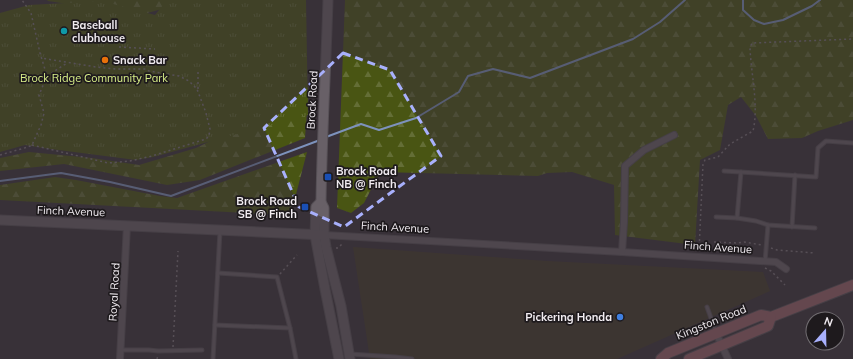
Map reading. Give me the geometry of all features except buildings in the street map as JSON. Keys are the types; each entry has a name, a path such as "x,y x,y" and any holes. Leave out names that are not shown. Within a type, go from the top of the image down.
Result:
{"main road":[{"name":"Brock Road","path":"328,0 321,202 316,207 325,289 339,359"},
{"name":"Finch Avenue","path":"0,220 320,235"},
{"name":"Brock Road","path":"320,235 326,247 341,306 350,357"},
{"name":"Kingston Road","path":"662,359 668,353 761,315 771,317 853,285"},
{"name":"Kingston Road","path":"689,359 768,326 771,317"}],"street":[{"path":"622,252 625,166 644,150 674,135"},
{"name":"Royal Road","path":"120,359 127,225"},
{"name":"Finch Avenue","path":"320,235 776,262 786,269"},
{"path":"716,333 728,359"}],"lane":[{"path":"724,170 816,177 818,148 826,141 853,143"},
{"path":"737,218 741,172"},
{"path":"792,227 795,175"},
{"path":"716,217 737,218 756,221 768,225 815,228"},
{"path":"765,262 768,225"},
{"path":"213,359 220,230"},
{"path":"218,274 277,277 296,359"},
{"path":"707,308 716,333"},
{"path":"215,325 290,328"},
{"path":"120,350 202,350"},
{"path":"350,357 412,359"}],"path":[{"path":"22,0 31,13 47,76"},
{"path":"698,257 703,164 705,160 718,157 730,144 753,131 755,122 750,48 752,43 853,39"},
{"path":"119,47 156,50"},
{"path":"0,155 32,145 108,163 130,161 152,156 206,139 209,136 210,129 206,113 197,89 189,81 179,76 149,71 146,69 96,68 42,58"},
{"path":"32,145 41,125 44,113 39,95 47,76 67,63"},
{"path":"198,72 198,92"},
{"path":"173,350 178,251"},
{"path":"277,277 297,255"}],"highlighted area":[{"path":"343,53 390,70 441,156 344,227 299,207 264,128"}],"shaded area":[{"path":"353,247 547,261 763,272 770,291 617,359 370,359"}],"green space":[{"path":"47,0 174,0 173,6 140,15"},
{"name":"Brock Ridge Community Park","path":"167,0 306,0 308,115 153,157 136,160 25,145 0,152 0,13 29,5 102,1 155,15"},
{"path":"345,0 853,0 853,120 818,131 802,138 768,139 756,116 741,97 728,105 720,150 700,160 695,245 615,235 614,185 572,172 547,173 538,176 380,172 364,203 351,213 337,208"},
{"path":"308,97 305,138 200,180 167,185 64,164 0,171 0,158 29,152 92,158 139,165 196,148"},
{"path":"307,152 294,202 287,215 0,200 0,185 55,177 177,198"}],"waterway":[{"path":"326,137 361,124 379,130 416,118 459,92 468,76 493,69 530,78 633,39 660,22 685,0"},
{"path":"743,0 743,10 754,20 764,24 783,20 812,6 820,0"},
{"path":"0,181 61,173 110,182 171,196 320,140"}],"place":[{"name":"Baseball clubhouse","path":"64,31"},
{"name":"Snack Bar","path":"105,60"},
{"name":"Brock Road NB @ Finch","path":"328,177"},
{"name":"Brock Road SB @ Finch","path":"305,207"},
{"name":"Pickering Honda","path":"620,317"}]}
